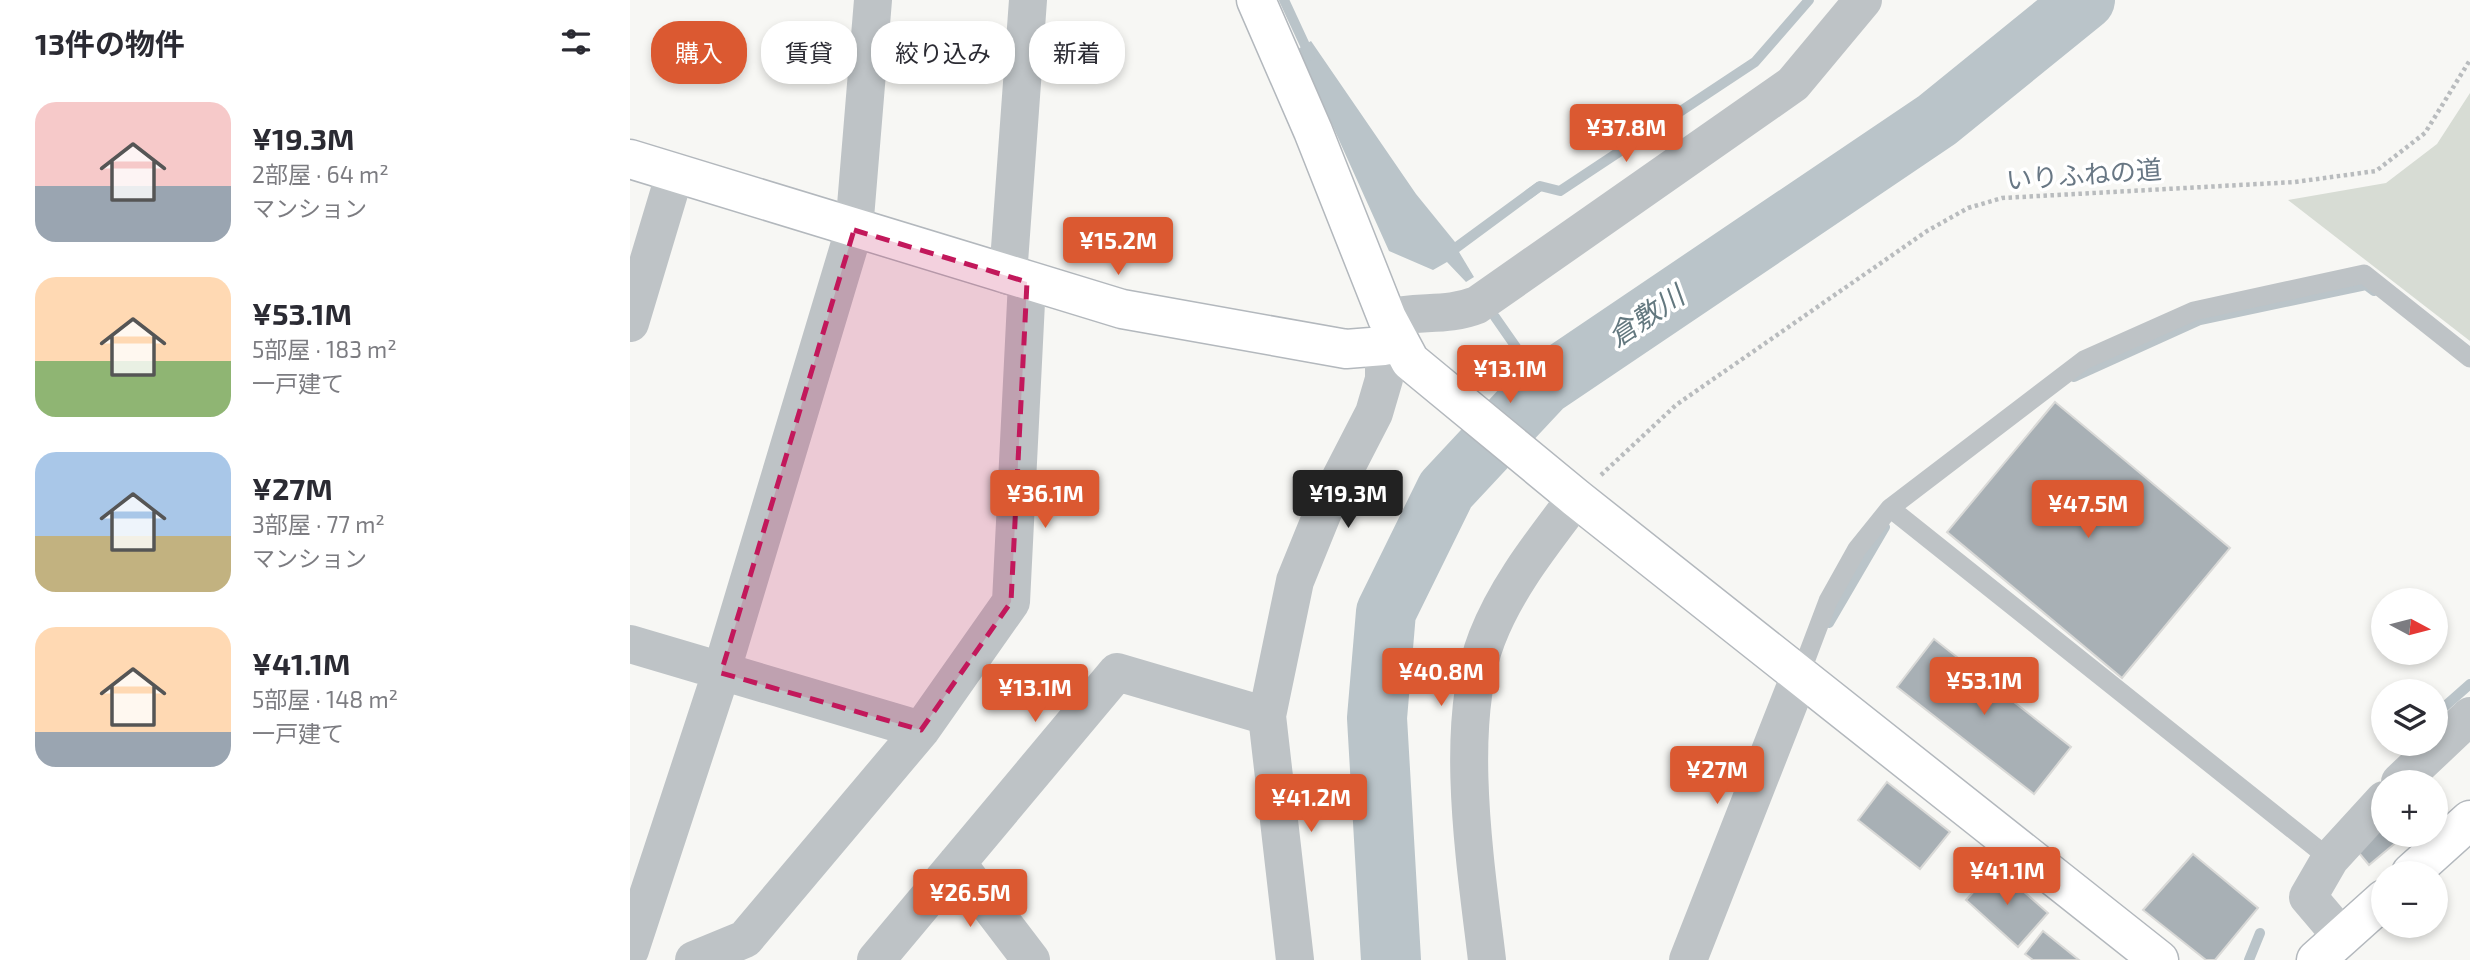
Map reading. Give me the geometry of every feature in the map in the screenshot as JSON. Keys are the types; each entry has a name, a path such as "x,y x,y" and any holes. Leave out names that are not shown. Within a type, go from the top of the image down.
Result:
{"street":[{"path":"630,950 721,673 853,230 873,0"},
{"path":"694,960 746,939 921,730 1011,602 1017,279 1028,0"},
{"path":"1256,0 1313,131 1389,334 1419,370 2159,960"},
{"path":"1295,960 1267,716 1295,581 1333,490 1374,412 1384,379 1389,334 1405,313 1446,315 1477,305 1793,84 1863,0"},
{"path":"630,159 853,230 1135,311 1346,349 1389,334"},
{"path":"630,323 675,173"},
{"path":"1487,960 1474,847 1471,693 1487,637 1570,492"},
{"path":"630,644 921,730"},
{"path":"876,960 1116,672 1267,716"},
{"path":"1688,960 1800,675"},
{"path":"2413,770 2470,716"},
{"path":"2371,814 2329,859 2308,897 2329,948 2371,911"},
{"path":"2425,861 2470,820"},
{"path":"957,863 1031,960"}],"lane":[{"path":"1800,675 1828,601 1857,550 1890,508 2084,360 2194,311 2364,274 2470,358"},
{"path":"1890,508 2329,859"}],"path":[{"name":"いりふねの道","path":"1570,492 1676,405 1927,231 1968,208 2002,198 2295,182 2376,172 2425,133 2470,60"}],"highlighted area":[{"path":"854,230 1027,282 1011,602 921,730 721,673"}],"shaded area":[{"path":"1311,41 1416,194 1455,242 1537,182 1543,190 1459,252 1474,277 1466,282 1447,262 1433,270 1389,251 1298,49"},
{"path":"2470,93 2470,341 2288,200 2386,183 2437,144"}],"building":[{"path":"2055,402 2230,548 2122,678 1947,532"},
{"path":"1934,639 2071,747 2034,794 1897,687"},
{"path":"1887,782 1950,832 1920,869 1858,820"},
{"path":"2371,837 2371,847 2391,847 2369,865 2359,853"},
{"path":"2193,854 2258,908 2215,960 2206,960 2143,910"},
{"path":"1996,867 2048,913 2018,947 1966,900"},
{"path":"2043,931 2079,960 2033,960 2025,954"}],"waterway":[{"path":"1284,0 1310,56"},
{"path":"1529,194 1540,186 1560,191 1755,62 1809,0"},
{"name":"倉敷川","path":"1391,960 1377,718 1386,612 1446,490 1543,386 1937,120 2085,0"},
{"path":"2074,377 2200,320 2366,285 2374,291"},
{"path":"1495,317 1543,386"},
{"path":"1829,623 1885,527"},
{"path":"2448,703 2470,684"},
{"path":"2249,960 2260,933"}]}
